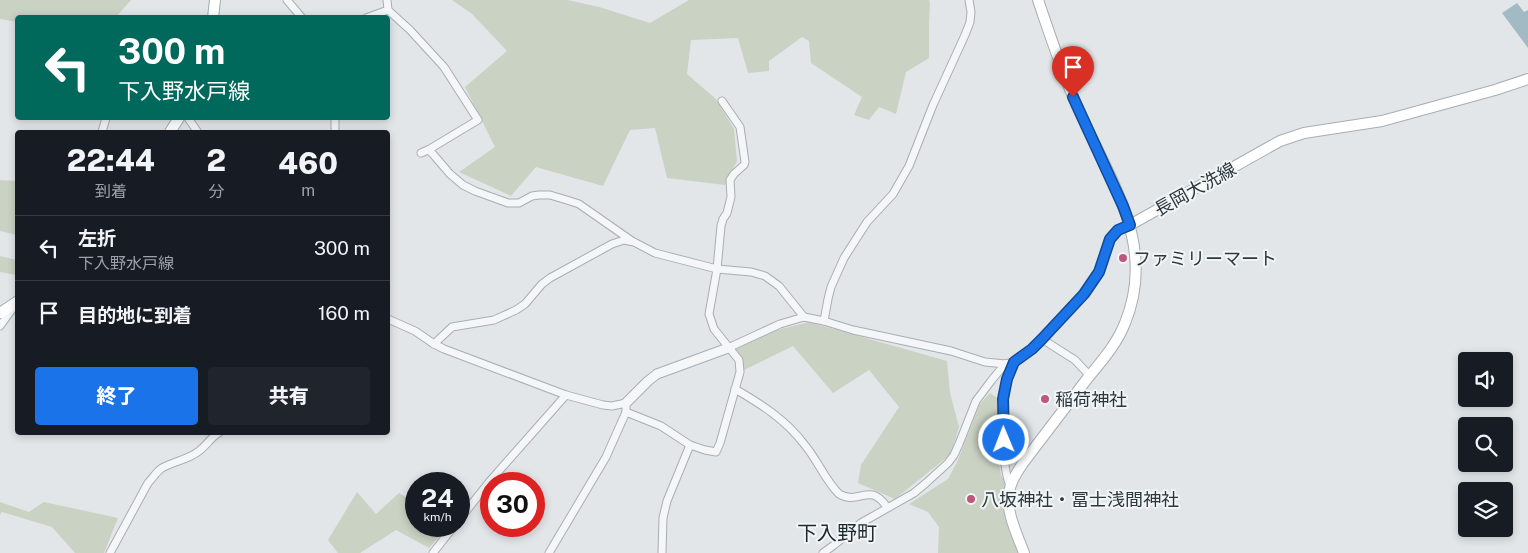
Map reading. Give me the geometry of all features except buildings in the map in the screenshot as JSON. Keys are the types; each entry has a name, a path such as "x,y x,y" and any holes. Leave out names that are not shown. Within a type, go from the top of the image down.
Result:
{"main road":[{"path":"214,15 215,0"},
{"path":"1024,553 1010,511 1010,485 1023,463 1120,334 1125,325 1136,284 1136,256 1130,225 1073,97 1038,0"},
{"name":"長岡大洗線","path":"1130,225 1280,141 1326,129 1382,121 1528,79"},
{"path":"0,313 15,303"}],"street":[{"path":"287,0 300,15"},
{"path":"387,0 388,10 410,30 444,67 478,120 424,152 432,153 455,179 475,191 508,203 519,203 532,196 539,195 550,195 570,200 634,242 655,252 717,269 751,272 765,276 779,286 804,317"},
{"path":"824,321 831,288 844,258 867,222 893,194 909,166 933,105 966,35 971,12 969,0"},
{"path":"374,15 388,10"},
{"path":"390,320 415,331 434,344 566,395 603,406 626,408 662,426 690,445 716,452 740,372 740,365 735,355 714,329 709,314 717,269 721,226 731,197 730,180 745,162 740,127 722,101"},
{"path":"549,553 606,457 626,408 648,381 657,374 728,348 780,324 804,317 853,330 951,351 985,362 1005,364 1014,362 1032,349 1084,294 1099,272 1110,239 1114,233 1130,225"},
{"path":"434,344 452,327 494,320 516,310 525,304 550,278 606,247 624,240 634,242"},
{"path":"0,326 15,304"},
{"path":"1042,339 1075,360 1090,376"},
{"path":"1010,485 1006,465 1003,399 1007,379 1014,362"},
{"path":"823,553 861,523 914,493 948,463 959,444 976,401 1005,364"},
{"path":"735,389 771,412 792,430 806,445 839,494 845,498 868,494 875,495 881,498 887,507"},
{"path":"470,506 566,395"},
{"path":"110,553 148,483 156,473 167,466 188,459 200,451 215,435"},
{"path":"662,553 665,509 690,445"},
{"path":"433,553 445,537"}],"shaded area":[{"path":"0,0 131,0 118,15 15,15 15,22 0,19"},
{"path":"452,0 568,0 599,7 650,23 689,0 929,0 929,58 906,72 896,114 879,107 869,120 854,115 862,97 811,63 809,41 802,37 769,61 769,71 748,73 738,38 691,40 687,74 716,99 734,129 737,161 725,185 667,178 655,128 630,130 603,186 536,167 511,196 459,172 495,147 465,87 507,51 472,14"},
{"path":"0,180 15,181 15,234 0,231"},
{"path":"0,256 15,260 15,275 0,272"},
{"path":"809,322 947,361 950,393 959,427 951,454 895,499 858,483 861,465 899,407 869,370 833,393 793,346 744,370 736,349 777,330"},
{"path":"990,393 1000,400 996,446 1001,475 1006,484 1003,499 1008,526 1018,553 938,553 939,527 928,512 909,504 948,479 957,462 980,404"},
{"path":"357,492 376,514 399,493 405,497 405,535 396,530 360,553 338,553 328,540"},
{"path":"0,502 29,512 44,502 118,518 104,553 75,553 52,527 2,512 0,515"},
{"path":"409,537 438,537 429,548"}],"water":[{"path":"1517,3 1524,12 1528,10 1528,48 1502,13"}],"place":[{"name":"ファミリーマート","path":"1123,258"},
{"name":"稲荷神社","path":"1045,399"},
{"name":"八坂神社・冨士浅間神社","path":"971,499"}],"district":[{"name":"下入野町","path":"837,533"}],"route":[{"path":"1004,440 1003,399 1007,379 1014,362 1032,349 1084,294 1099,272 1110,239 1118,230 1130,225 1073,97"}]}
